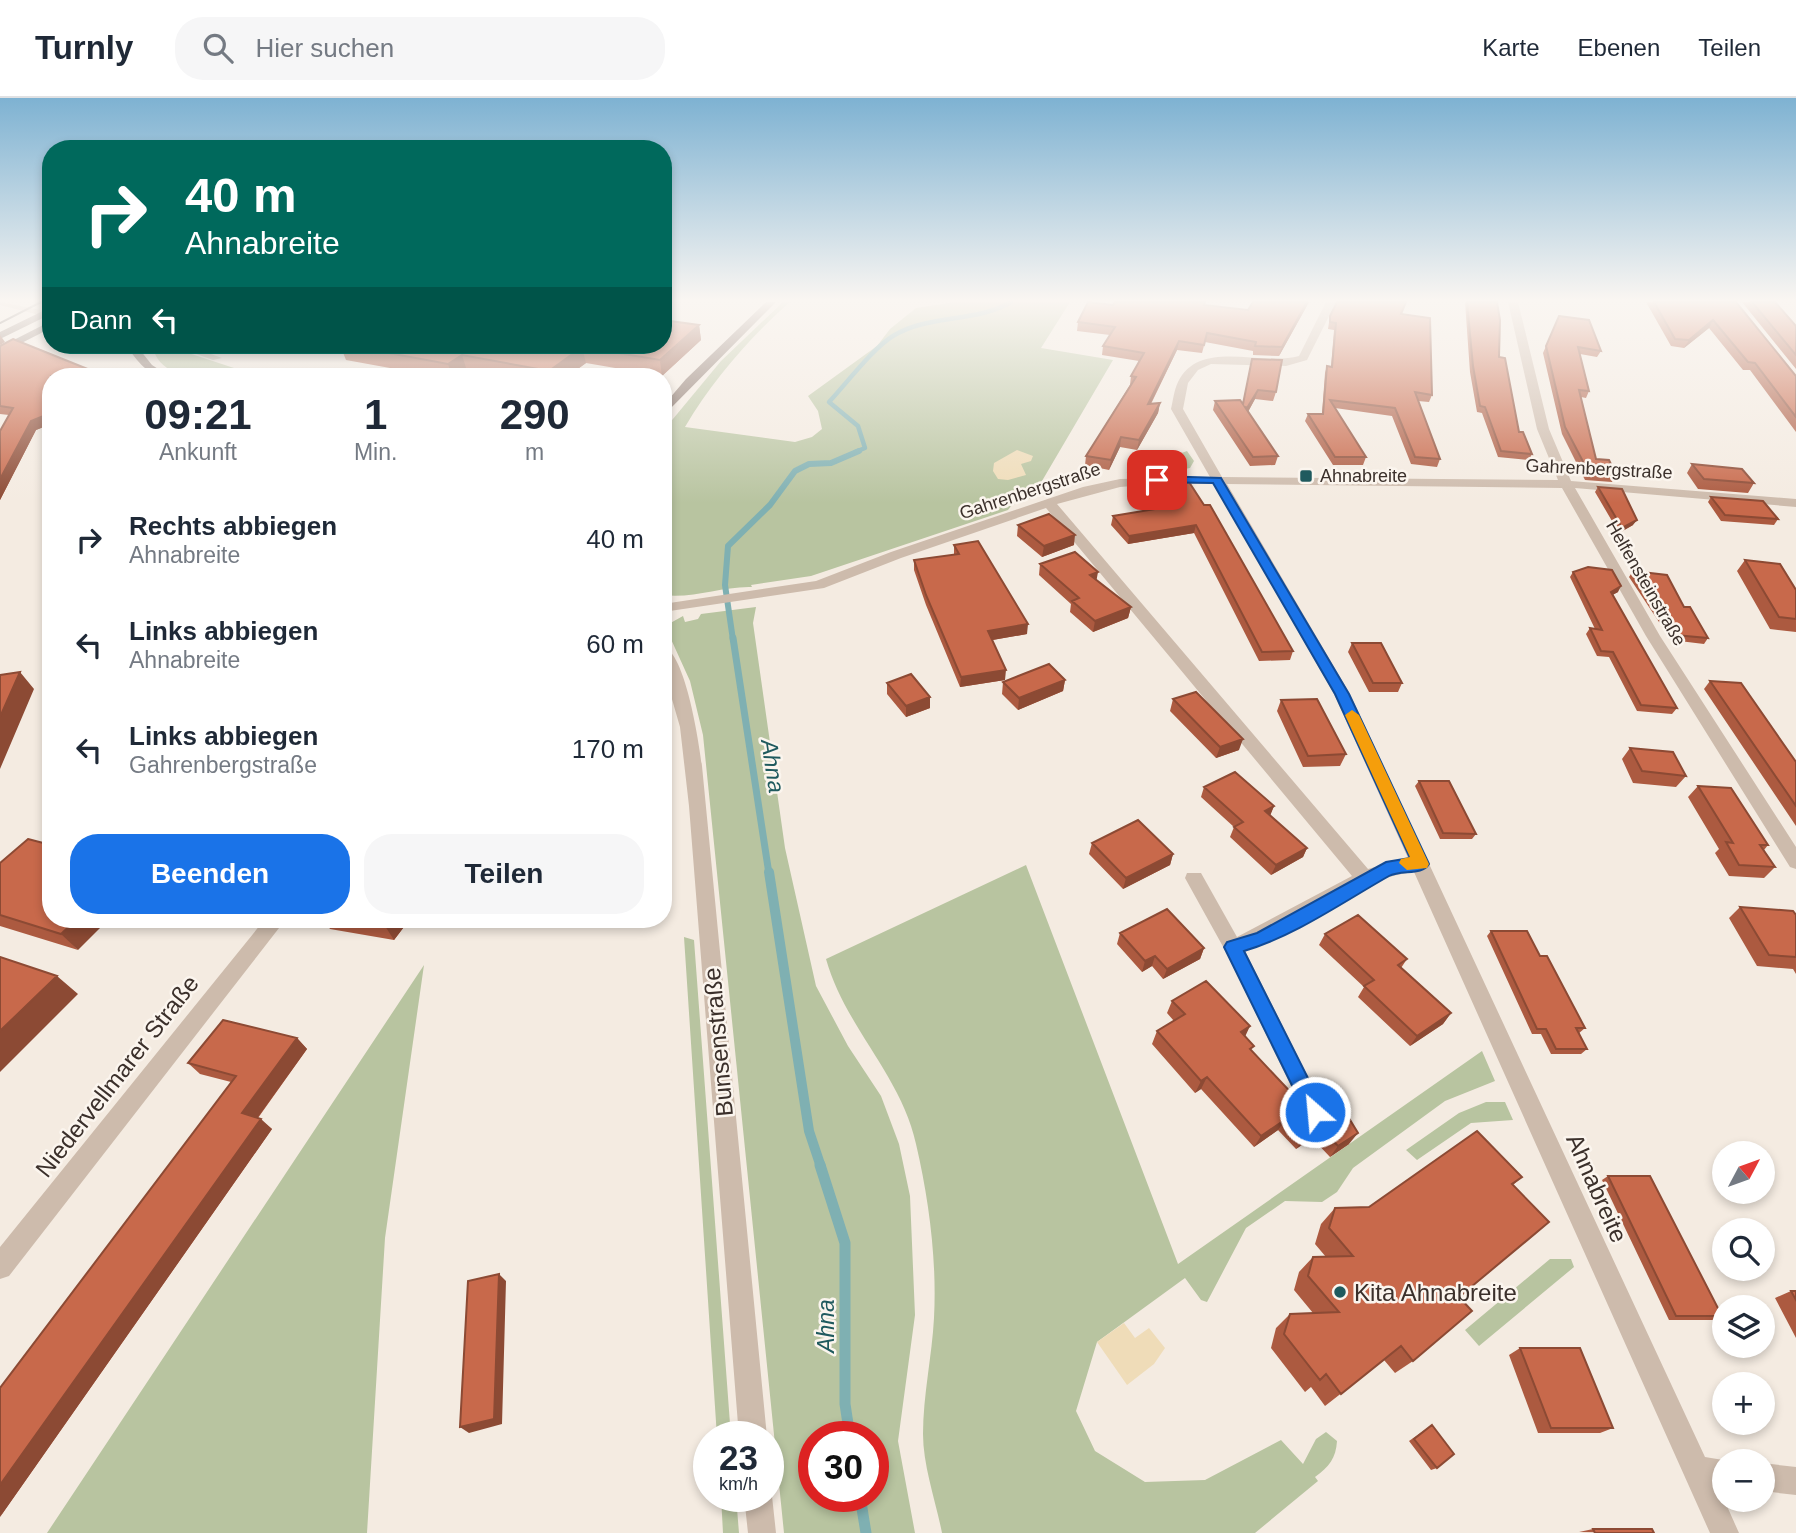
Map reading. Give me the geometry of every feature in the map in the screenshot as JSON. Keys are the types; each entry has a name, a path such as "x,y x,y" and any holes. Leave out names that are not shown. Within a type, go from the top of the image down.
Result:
{"main road":[{"path":"672,402 701,369"}],"street":[{"name":"Ahnabreite","path":"1195,369 1178,391 1177,409 1342,694 1725,1533"},
{"name":"Helfensteinstraße","path":"1529,369 1543,429 1566,484 1653,636 1796,862"},
{"name":"Gahrenbergstraße","path":"672,606 819,585 896,555 1120,482 1217,480 1370,484 1566,484 1796,503"},
{"path":"1049,503 1365,879"},
{"name":"Bunsenstraße","path":"672,671 678,684 690,738 698,806 752,1421"},
{"path":"1233,947 1262,939 1392,866 1421,864"},
{"path":"1194,878 1233,947 1315,1112"},
{"name":"Niedervellmarer Straße","path":"0,1267 268,928"},
{"path":"1695,1470 1712,1472"},
{"path":"1775,1478 1796,1480"},
{"path":"760,1512 762,1533"}],"green space":[{"path":"714,369 726,369 685,427 795,442 812,437 822,429 818,411 808,396 845,369 1108,369 1032,498 1012,505 1008,510 811,576 751,585 752,587 674,596 672,420"},
{"path":"1187,451 1194,461 1190,468 1126,473"},
{"path":"756,607 753,623 785,848 816,986 848,1046 881,1096 899,1144 910,1196 915,1315 898,1441 915,1533 784,1533 782,1512 784,1512 784,1421 773,1421 703,735 690,681 672,641 672,622 683,616 685,622 698,619 701,614"},
{"path":"1026,865 1178,1264 1482,1051 1495,1081 1445,1101 1353,1168 1337,1192 1322,1202 1285,1201 1246,1228 1207,1302 1201,1300 1185,1278 1097,1342 1076,1411 1095,1451 1145,1482 1205,1480 1281,1440 1303,1464 1316,1439 1326,1432 1337,1441 1331,1462 1315,1477 1318,1481 1255,1533 942,1533 927,1471 923,1434 935,1296 931,1230 921,1165 909,1119 886,1073 846,1007 826,959"},
{"path":"684,937 694,940 730,1421 716,1421"},
{"path":"424,965 385,1238 367,1533 47,1533"},
{"path":"1486,1102 1505,1102 1513,1120 1471,1123 1417,1160 1406,1150 1459,1113"},
{"path":"1550,1259 1571,1259 1574,1267 1479,1346 1465,1330"},
{"path":"722,1512 737,1512 739,1533 723,1533"}],"sand":[{"path":"1017,450 1033,456 1031,461 1021,464 1026,475 1008,480 998,479 993,471 994,463"},
{"path":"1124,1323 1135,1338 1149,1328 1165,1348 1154,1364 1127,1385 1097,1342"}],"building":[{"path":"0,369 42,369 42,417 31,421 0,479 0,431 13,408 0,406"},
{"path":"1135,369 1165,369 1148,404 1160,403 1139,440 1121,437 1111,460 1086,456 1136,377 1131,376"},
{"path":"1250,369 1280,369 1276,392 1258,390 1247,408 1245,407 1278,456 1253,457 1215,401 1240,400 1243,404"},
{"path":"1327,369 1431,369 1432,395 1415,392 1440,459 1415,457 1395,408 1330,400 1366,457 1335,457 1308,414 1323,414"},
{"path":"1474,369 1507,369 1519,432 1523,432 1532,454 1501,451 1485,407 1480,406"},
{"path":"1551,369 1583,369 1589,391 1579,390 1596,459 1609,460 1616,475 1589,473 1565,427"},
{"path":"1760,369 1790,369 1796,376 1796,417"},
{"path":"1692,464 1742,469 1754,483 1704,479"},
{"path":"1189,482 1204,505 1210,505 1293,651 1262,652 1196,525 1129,536 1113,516 1155,509 1142,485"},
{"path":"1598,487 1622,489 1637,520 1622,528"},
{"path":"1711,497 1763,501 1778,519 1725,515"},
{"path":"1049,514 1075,535 1044,546 1018,525"},
{"path":"978,541 1028,624 988,631 1006,670 961,677 914,560 959,554 954,545"},
{"path":"1075,552 1098,572 1090,575 1131,607 1095,621 1072,601 1079,598 1040,564"},
{"path":"1745,560 1780,564 1796,590 1796,619 1779,617"},
{"path":"1588,567 1612,570 1621,586 1611,592 1677,708 1641,705 1613,652 1601,651 1590,628 1602,630 1573,572"},
{"path":"1633,571 1667,575 1684,607 1690,607 1708,638 1675,635"},
{"path":"1352,643 1381,643 1402,683 1373,683"},
{"path":"1049,664 1065,680 1019,698 1003,682"},
{"path":"20,672 0,717 0,675"},
{"path":"911,674 930,697 906,706 887,683"},
{"path":"1710,681 1741,683 1796,762 1796,806"},
{"path":"1196,692 1243,739 1220,747 1173,699"},
{"path":"1317,699 1346,754 1308,756 1281,700"},
{"path":"1630,748 1673,752 1686,776 1642,771"},
{"path":"1235,772 1274,806 1265,811 1307,848 1276,865 1234,827 1243,822 1204,787"},
{"path":"1419,781 1449,781 1476,834 1443,833"},
{"path":"1698,786 1731,788 1768,845 1760,845 1775,867 1739,865 1726,842 1733,843"},
{"path":"1138,820 1173,854 1126,878 1092,843"},
{"path":"28,839 42,843 42,928 67,928 61,934 0,915 0,863"},
{"path":"1740,907 1793,911 1796,915 1796,957 1769,955"},
{"path":"1167,909 1204,948 1167,969 1155,956 1145,961 1120,933"},
{"path":"1358,915 1407,959 1398,965 1451,1013 1417,1036 1364,986 1374,980 1325,934"},
{"path":"1491,931 1527,931 1540,956 1547,956 1585,1028 1576,1028 1587,1049 1556,1049 1546,1029 1537,1029"},
{"path":"0,957 57,976 0,1031"},
{"path":"1206,981 1250,1026 1241,1032 1254,1046 1250,1049 1315,1118 1339,1102 1358,1133 1338,1146 1320,1127 1304,1138 1286,1119 1261,1136 1207,1077 1201,1081 1157,1031 1185,1014 1172,1001"},
{"path":"223,1020 297,1038 242,1113 261,1119 0,1485 0,1388 236,1076 188,1063"},
{"path":"1477,1131 1522,1177 1512,1184 1549,1222 1459,1297 1472,1311 1413,1361 1401,1346 1341,1394 1326,1374 1320,1380 1284,1334 1290,1314 1339,1312 1308,1276 1313,1257 1353,1256 1329,1228 1335,1208 1369,1207"},
{"path":"1608,1176 1650,1176 1712,1297 1712,1316 1676,1316"},
{"path":"499,1274 494,1419 460,1427 468,1281"},
{"path":"1520,1348 1580,1348 1613,1428 1551,1428"},
{"path":"1432,1425 1454,1454 1437,1468 1414,1439"},
{"path":"1593,1529 1652,1529 1654,1533 1595,1533"}],"waterway":[{"name":"Ahna","path":"855,452 865,448 858,426 829,402 858,369"},
{"name":"Ahna","path":"733,640 725,585 728,546 770,505 795,471 809,464 831,463 859,451"},
{"name":"Ahna","path":"733,638 769,874"},
{"name":"Ahna","path":"769,872 809,1131 821,1167"},
{"name":"Ahna","path":"820,1165 845,1243 845,1404 848,1421"},
{"name":"Ahna","path":"863,1512 866,1533"}],"slow traffic":[{"path":"1352,715 1421,864 1407,863"}],"place":[{"name":"Ahnabreite","path":"1306,476"},
{"name":"Kita Ahnabreite","path":"1340,1292"}],"route":[{"path":"1157,480 1217,480 1342,694 1421,864 1404,863 1392,866 1262,939 1233,947 1315,1112"}]}
